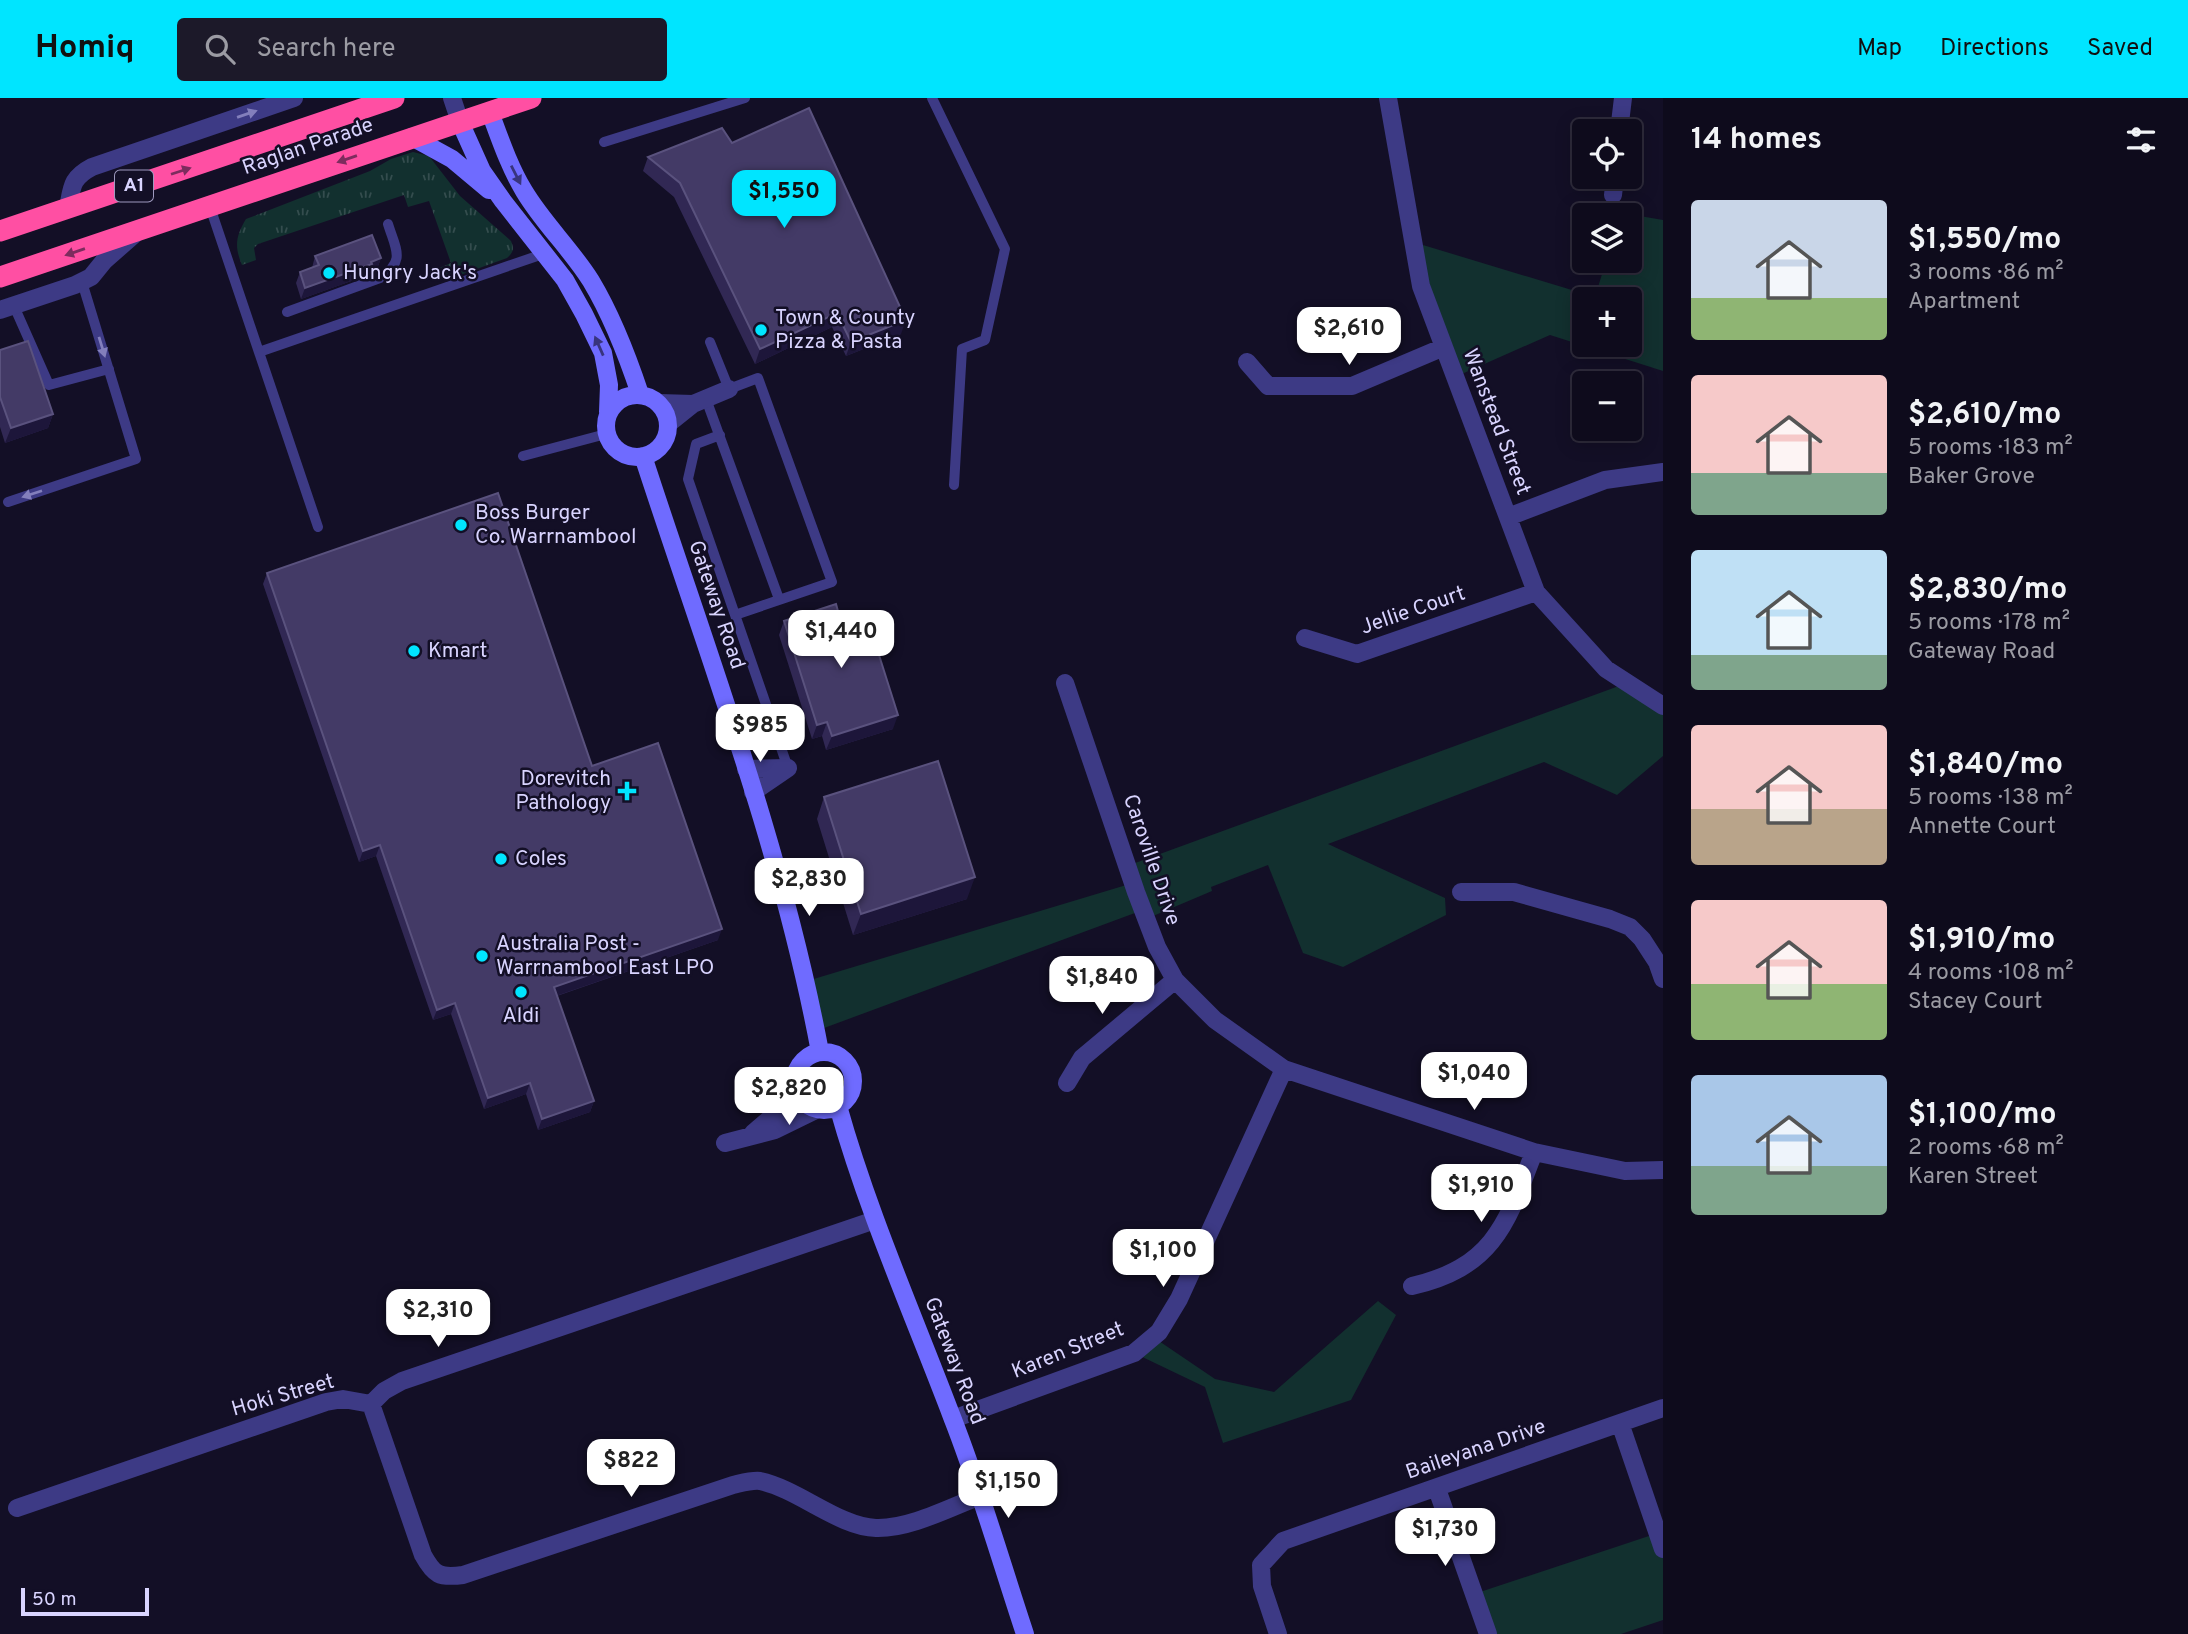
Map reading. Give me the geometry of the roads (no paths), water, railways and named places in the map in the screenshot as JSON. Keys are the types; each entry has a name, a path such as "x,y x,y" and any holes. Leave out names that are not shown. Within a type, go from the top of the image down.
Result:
{"highway":[{"name":"Raglan Parade","path":"0,231 394,98"},
{"name":"Raglan Parade","path":"0,277 460,122 487,105 531,98"}],"street":[{"path":"68,208 73,183 80,173 92,167 294,98"},
{"path":"452,98 482,170 565,280 603,353 609,385 606,434 616,450 624,455 643,456 654,452 667,435 666,412 650,397 627,395 616,402 608,412"},
{"name":"Wanstead Street","path":"1388,98 1421,286 1536,592 1606,668 1663,706"},
{"path":"1620,119 1623,98"},
{"path":"487,105 510,165 524,191 573,253 593,285 627,354 639,394"},
{"path":"412,136 452,159 503,201"},
{"path":"1613,195 1614,189"},
{"name":"Raglan Parade","path":"7,308 82,282 140,230"},
{"path":"1247,362 1269,386 1352,386 1444,346"},
{"path":"668,424 700,402 729,389"},
{"path":"659,403 700,402"},
{"name":"Gateway Road","path":"643,456 753,792 807,984 820,1052"},
{"path":"1508,517 1605,480 1663,472"},
{"name":"Jellie Court","path":"1305,638 1357,654 1536,592"},
{"name":"Caroville Drive","path":"1065,683 1157,947 1175,980 1215,1020 1284,1069 1534,1152 1625,1171 1663,1170"},
{"path":"746,769 788,768"},
{"path":"753,792 788,768"},
{"path":"1461,892 1514,892 1630,927 1642,939 1657,962 1663,979"},
{"path":"1066,1083 1082,1058 1175,980"},
{"path":"725,1143 775,1130 818,1109 838,1107 849,1095 853,1080 852,1072 843,1058 836,1054 820,1052 802,1062 796,1075 796,1089 788,1103 748,1137"},
{"name":"Karen Street","path":"953,1419 1134,1353 1159,1332 1179,1299 1284,1069"},
{"path":"796,1089 804,1102 818,1109"},
{"name":"Gateway Road","path":"838,1107 850,1152 875,1220 953,1419 1025,1634"},
{"path":"1412,1286 1441,1279 1474,1261 1495,1238 1516,1201 1534,1152"},
{"path":"875,1220 402,1381 384,1391 371,1404 423,1555 431,1570 446,1577 463,1575 733,1485 757,1480 783,1489 848,1521 873,1528 895,1528 980,1496"},
{"name":"Hoki Street","path":"17,1508 326,1402 344,1399 371,1404"},
{"name":"Baileyana Drive","path":"1278,1634 1262,1586 1261,1565 1283,1541 1663,1408"},
{"path":"1620,1423 1663,1549"},
{"path":"1437,1489 1488,1634"}],"lane":[{"path":"604,142 745,98"},
{"path":"932,98 1005,249 985,340 962,349 954,485"},
{"path":"210,207 318,527"},
{"path":"287,312 380,278 391,271 398,258 388,224"},
{"path":"258,352 543,254"},
{"path":"8,502 136,459 82,282"},
{"path":"7,308 49,385 109,369"},
{"path":"710,342 729,389 758,378 832,582 735,615"},
{"path":"700,402 720,435 779,599"},
{"path":"523,456 606,434"},
{"path":"720,435 696,444 688,479 788,768"}],"place":[{"name":"Hungry Jack's","path":"329,273"},
{"name":"Town & County Pizza & Pasta","path":"761,330"},
{"name":"Boss Burger Co. Warrnambool","path":"461,525"},
{"name":"Kmart","path":"414,651"},
{"name":"Dorevitch Pathology","path":"627,791"},
{"name":"Coles","path":"501,859"},
{"name":"Australia Post - Warrnambool East LPO","path":"482,956"},
{"name":"Aldi","path":"521,992"}]}
